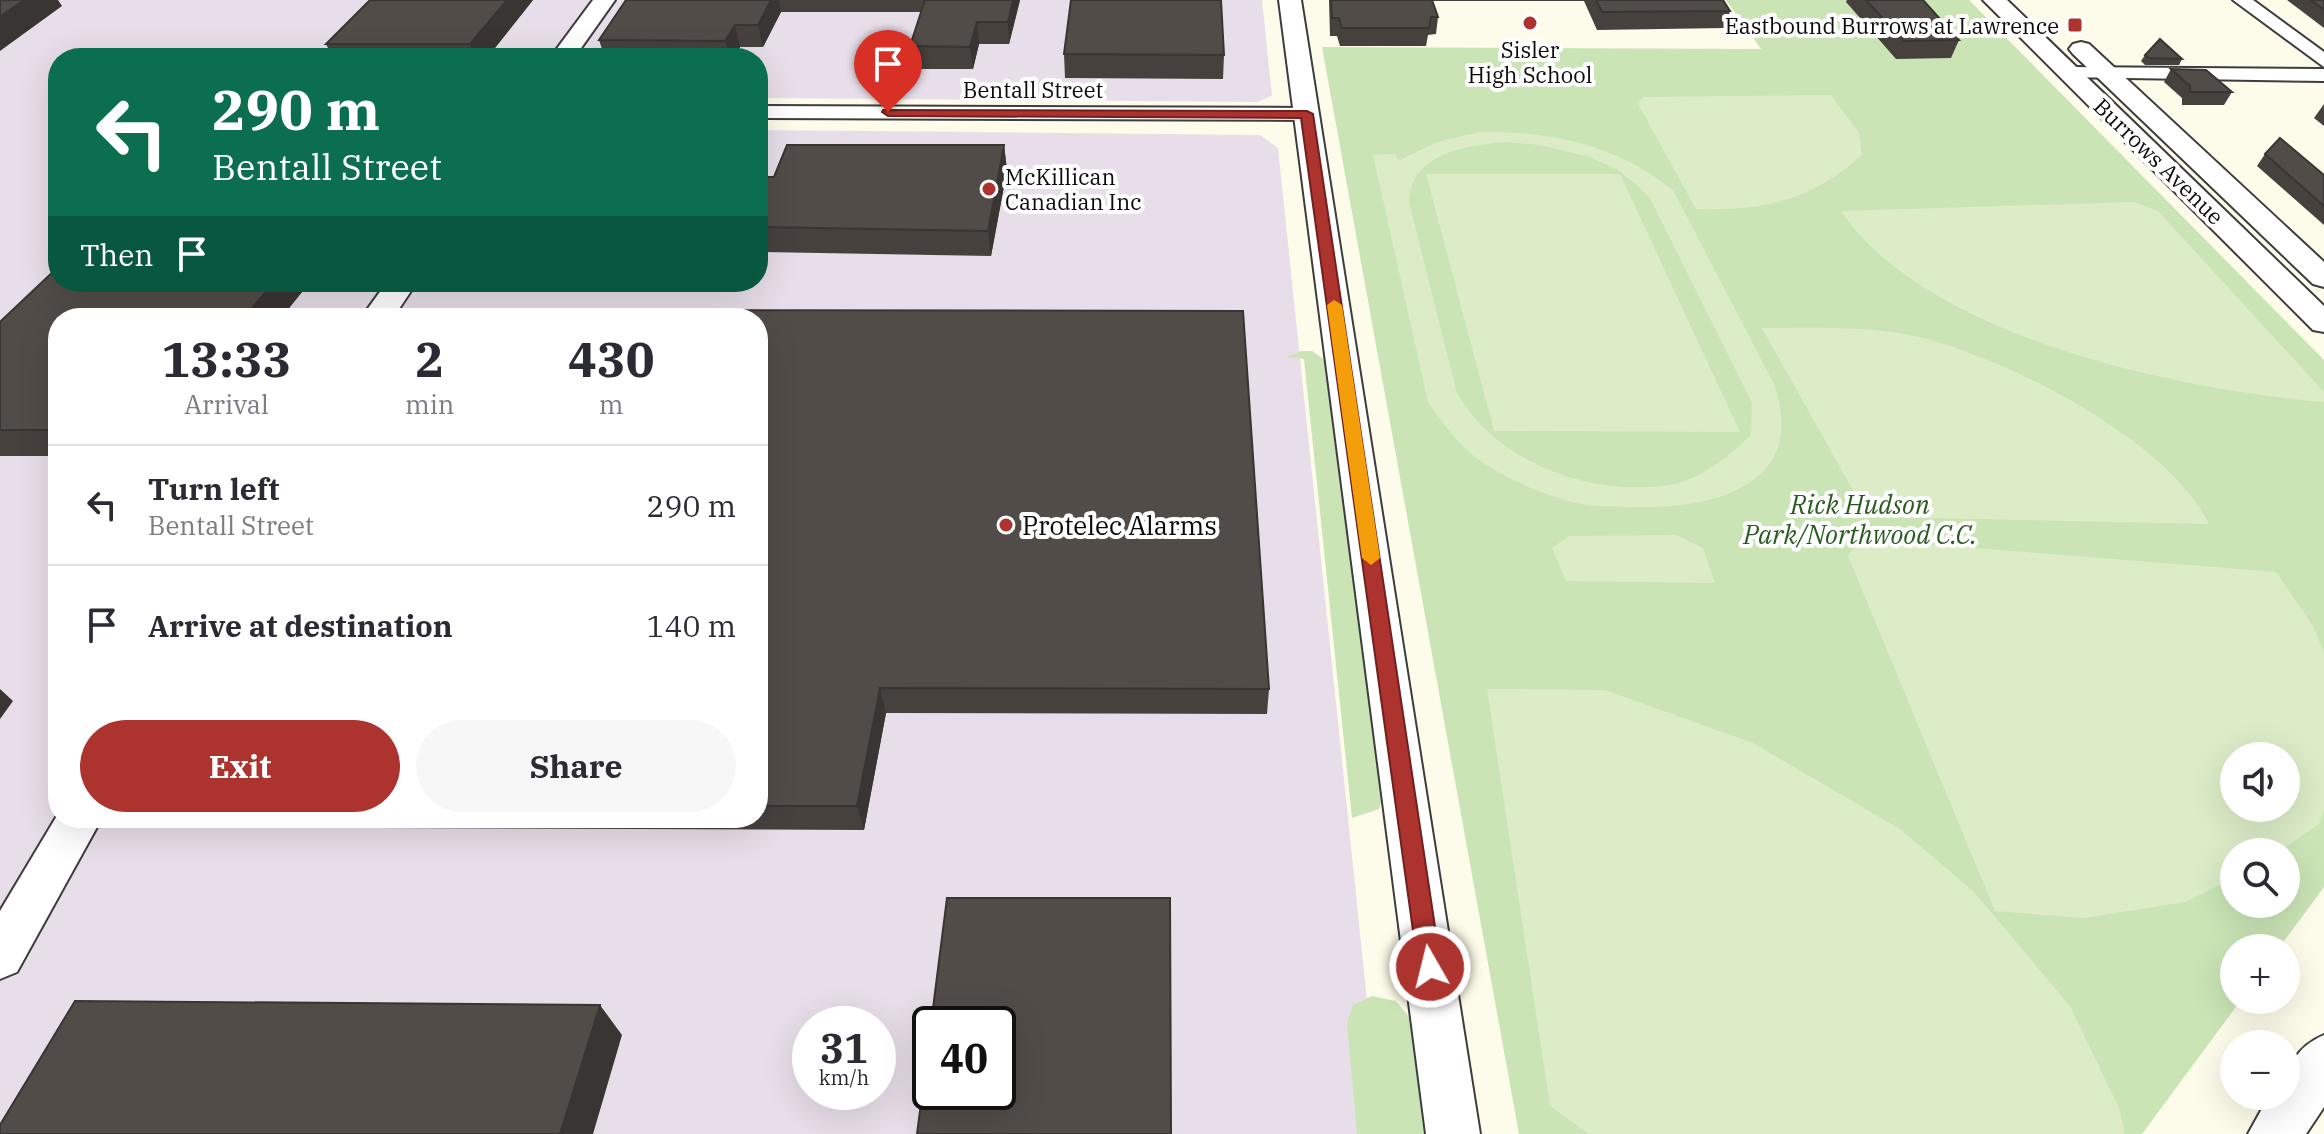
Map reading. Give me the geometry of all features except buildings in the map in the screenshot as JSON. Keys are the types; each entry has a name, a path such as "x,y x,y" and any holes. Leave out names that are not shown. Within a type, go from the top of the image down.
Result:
{"street":[{"path":"569,48 604,0"},
{"path":"1290,0 1453,1134"},
{"name":"Burrows Avenue","path":"1994,0 2324,323"},
{"name":"Burrows Avenue","path":"2029,0 2324,278"},
{"path":"2242,0 2324,61"},
{"path":"2069,73 2324,75"},
{"name":"Bentall Street","path":"768,112 1307,114"},
{"path":"0,956 74,828"},
{"path":"2275,1134 2324,1061"}],"shaded area":[{"path":"0,0 1262,0 1272,96 1257,102 768,98 768,48 48,48 48,292 768,292 768,130 1260,135 1278,148 1381,1134 0,1134"}],"green space":[{"name":"Rick Hudson Park/Northwood C.C.","path":"1726,0 1969,0 2324,360 2324,887 2289,934 2220,934 2220,1014 2231,1014 2142,1134 1519,1134 1322,47 1761,49"},
{"path":"1831,95 1859,133 1862,155 1843,171 1805,193 1765,205 1721,209 1696,209 1637,102 1644,97"},
{"path":"1479,132 1506,132 1582,143 1628,161 1673,190 1774,384 1781,419 1778,448 1765,469 1745,486 1720,497 1690,504 1591,506 1521,483 1485,464 1461,444 1428,402 1373,155 1396,154 1398,161 1437,142","holes":["1505,142 1540,145 1590,157 1618,170 1651,200 1752,403 1751,435 1724,459 1692,478 1669,485 1609,486 1549,470 1496,439 1474,418 1457,393 1409,202 1412,186 1419,173 1430,163 1458,150"]},
{"path":"1426,174 1620,174 1740,432 1494,431"},
{"path":"2134,202 2158,211 2324,392 2324,402 2265,396 2131,370 2061,350 1994,324 1932,293 1881,255 1841,211"},
{"path":"1762,328 1886,331 1927,339 2002,366 2086,409 2125,435 2160,463 2189,493 2209,524 1883,517 1860,503"},
{"path":"1301,351 1312,351 1325,360 1383,796 1379,809 1352,818 1304,359 1287,357"},
{"path":"1676,535 1703,548 1715,583 1566,581 1552,548 1569,536"},
{"path":"1861,539 2276,572 2313,626 2324,652 2324,810 2319,824 2298,838 2220,838 2220,885 2185,902 2084,918 1995,911 1848,556"},
{"path":"1487,689 1605,690 1753,743 1900,829 1973,891 2070,1006 2119,1108 2125,1134 1589,1134 1550,1106"},
{"path":"1372,996 1396,1001 1409,1017 1424,1134 1357,1134 1347,1023 1353,1005"}],"slow traffic":[{"path":"1334,305 1371,558"}],"place":[{"name":"Sisler High School","path":"1530,23"},
{"name":"Eastbound Burrows at Lawrence","path":"2075,25"},
{"name":"McKillican Canadian Inc","path":"989,189"},
{"name":"Protelec Alarms","path":"1006,525"}],"route":[{"path":"888,112 1307,114 1430,967"}]}
